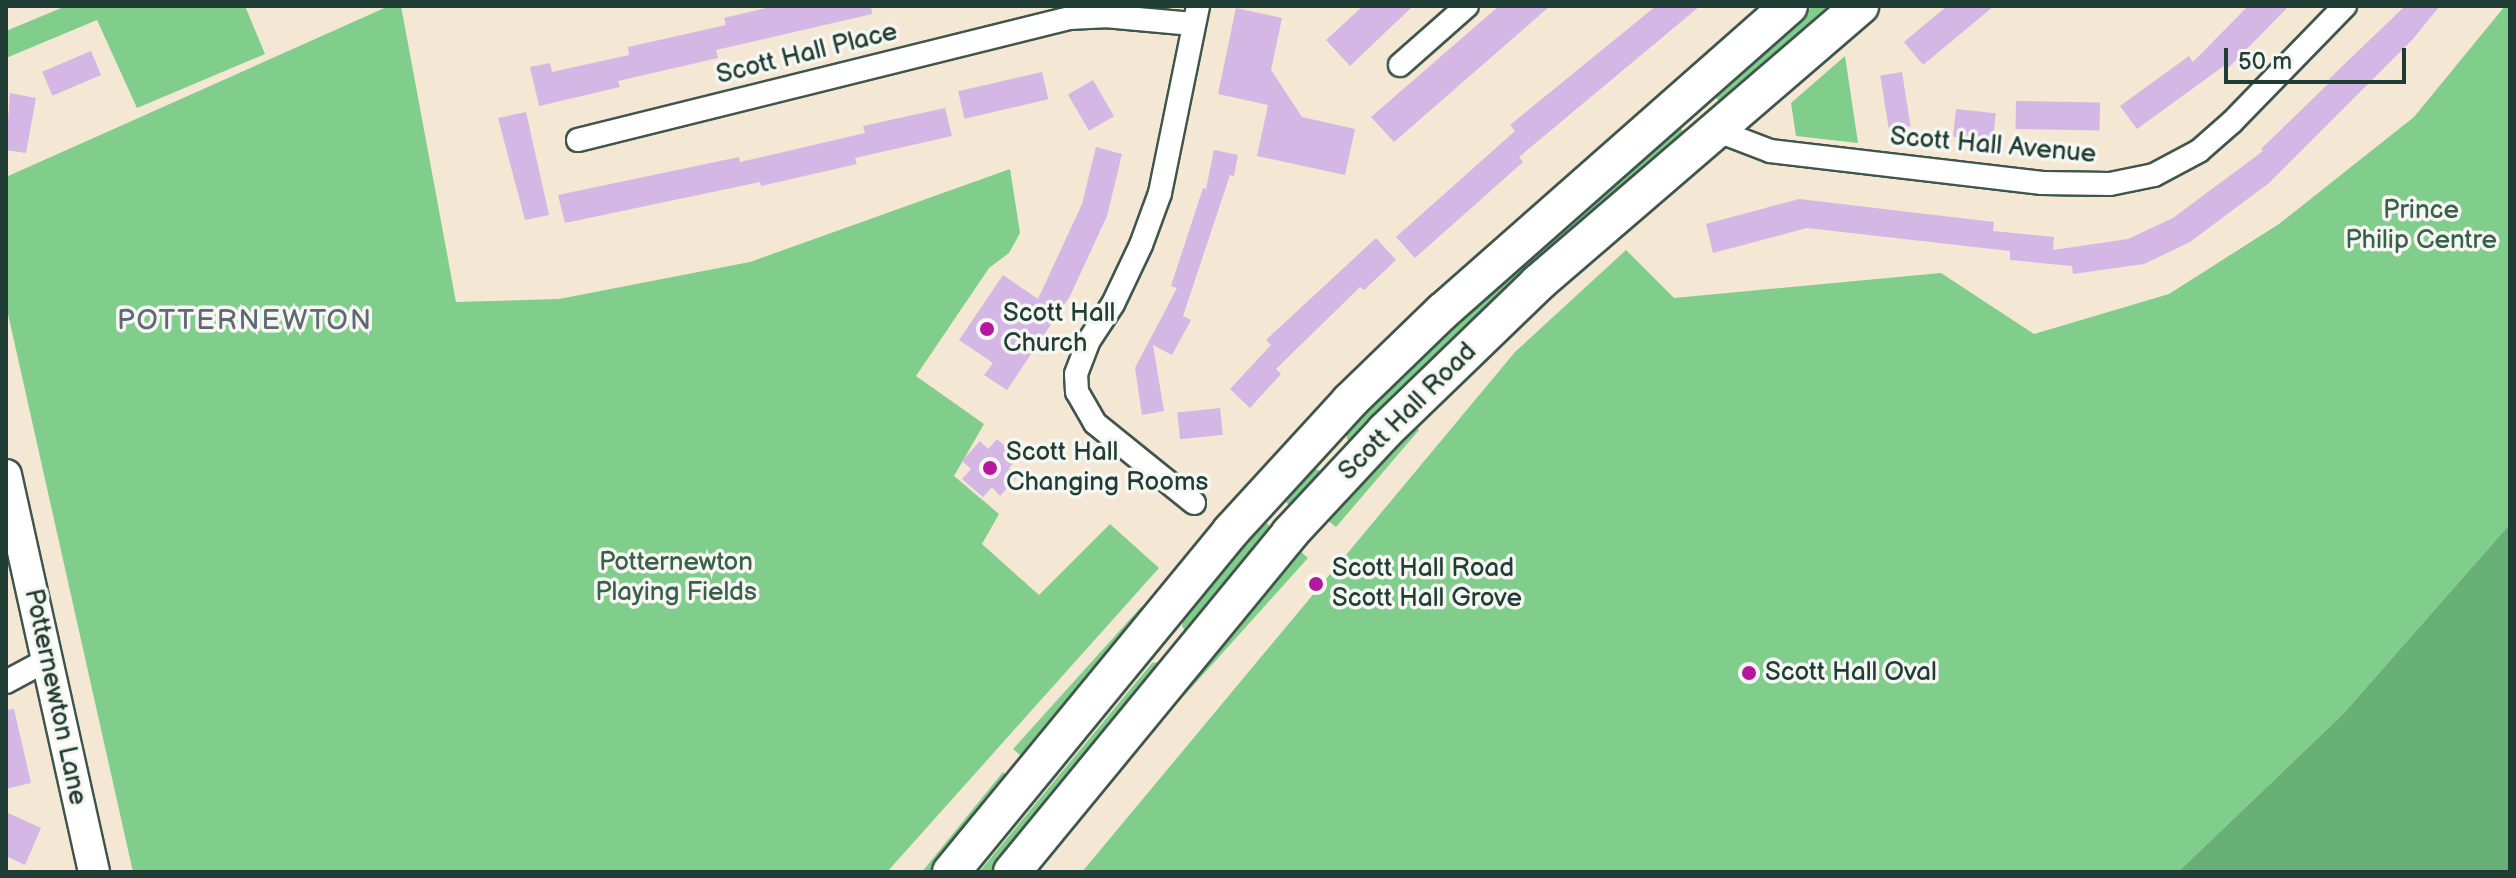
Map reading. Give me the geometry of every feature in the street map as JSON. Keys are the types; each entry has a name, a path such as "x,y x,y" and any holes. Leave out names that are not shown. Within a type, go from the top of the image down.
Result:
{"highway":[{"name":"Scott Hall Road","path":"951,872 1153,631 1231,531 1316,438 1443,311 1789,6"},
{"name":"Scott Hall Road","path":"1012,872 1189,661 1290,533 1349,468 1538,283 1860,6"},
{"path":"1685,97 1718,131"},
{"path":"1316,438 1349,468"},
{"path":"1153,631 1189,661"}],"main road":[{"name":"Potternewton Lane","path":"6,475 94,872"}],"street":[{"path":"1400,65 1467,6"},
{"name":"Scott Hall Avenue","path":"1718,131 1770,151 2028,182 2110,184 2154,175 2199,151 2232,122 2345,6"},
{"path":"1194,503 1095,423 1077,392 1076,374 1088,342 1113,304 1141,245 1160,193 1195,15"},
{"name":"Scott Hall Place","path":"578,140 1070,18 1195,15"},
{"path":"6,682 47,660"}],"green space":[{"path":"66,6 245,6 265,54 137,108 97,20 6,58 6,31"},
{"name":"Potternewton Playing Fields","path":"389,6 401,6 456,302 559,299 750,262 1010,169 1020,233 1009,253 989,268 916,376 984,424 954,476 999,514 982,544 1039,595 1110,524 1159,568 887,872 133,872 6,305 6,177"},
{"path":"1813,6 1837,6 1723,105 1719,103 1715,94 1718,89"},
{"name":"Prince Philip Centre","path":"2505,6 2510,6 2510,524 2343,714 2178,872 1082,872 1515,352 1626,250 1674,298 1941,273 2034,334 2169,294 2279,224 2414,117"},
{"path":"1845,56 1858,143 1796,136 1791,103"},
{"path":"1678,126 1687,135 1351,442 1347,439 1347,430 1363,411 1430,346"},
{"path":"1413,423 1419,430 1336,527 1326,519"},
{"path":"1312,468 1324,472 1295,511 1284,500"},
{"path":"1265,522 1278,532 1187,634 1182,626 1183,620"},
{"path":"2510,524 2510,872 2178,872 2343,714"},
{"path":"1299,550 1308,558 1030,867 1021,859"},
{"path":"1141,607 1150,615 1022,757 1013,749"},
{"path":"1160,662 1163,666 998,872 979,872 1152,663"},
{"path":"1003,772 1014,781 940,872 922,872"}],"building":[{"path":"774,6 871,6 872,14 716,50 718,58 618,81 620,87 539,106 530,67 550,63 552,72 629,55 628,47 726,25 724,18"},
{"path":"1363,6 1413,6 1350,66 1326,40"},
{"path":"1499,6 1550,6 1394,142 1371,117"},
{"path":"1656,6 1700,6 1519,157 1523,162 1415,258 1396,237 1515,131 1510,125"},
{"path":"1947,6 1994,6 1923,65 1904,42"},
{"path":"2248,6 2289,6 2228,68 2225,65 2137,129 2120,106 2189,56 2193,62"},
{"path":"2405,6 2440,6 2412,40 2269,183 2190,242 2144,264 2073,274 2072,266 2010,260 2010,251 1807,228 1713,253 1706,224 1799,199 1994,222 1993,231 2054,237 2053,250 2128,239 2173,218 2263,151 2261,149 2331,81 2329,79"},
{"path":"1236,8 1282,18 1271,70 1302,117 1355,129 1345,175 1257,156 1268,105 1218,94"},
{"path":"91,51 101,75 52,96 42,72"},
{"path":"1042,72 1048,99 965,119 958,91"},
{"path":"1902,72 1911,126 1889,130 1880,75"},
{"path":"1093,80 1114,116 1089,131 1068,94"},
{"path":"10,93 36,98 26,153 6,150"},
{"path":"2016,101 2100,102 2099,130 2016,129"},
{"path":"945,108 952,136 855,158 857,164 761,186 760,182 565,223 558,195 739,157 740,162 865,133 863,126"},
{"path":"1956,109 1996,113 1993,141 1953,137"},
{"path":"526,112 549,215 525,220 498,118"},
{"path":"1096,147 1122,154 1107,216 1070,296 1007,390 984,375 993,363 959,340 1003,275 1038,299 1082,204"},
{"path":"1214,150 1238,155 1234,176 1230,175 1183,316 1191,320 1172,355 1153,345 1164,411 1142,415 1135,368 1177,288 1171,286 1203,188 1206,189"},
{"path":"1376,238 1396,260 1364,290 1360,287 1276,369 1281,374 1250,408 1230,389 1271,345 1266,340"},
{"path":"1220,408 1223,435 1180,439 1177,412"},
{"name":"Scott Hall Changing Rooms","path":"997,439 1018,458 1009,468 1018,476 1000,496 992,487 983,497 962,479 971,469 962,461 980,441 988,449"},
{"path":"14,709 31,783 6,789 6,710"},
{"path":"6,812 41,828 25,865 6,856"}],"place":[{"name":"Scott Hall Church","path":"987,329"},
{"name":"Scott Hall Changing Rooms","path":"990,468"},
{"name":"Scott Hall Road Scott Hall Grove","path":"1316,584"},
{"name":"Scott Hall Oval","path":"1749,673"}],"district":[{"name":"POTTERNEWTON","path":"245,321"}]}
